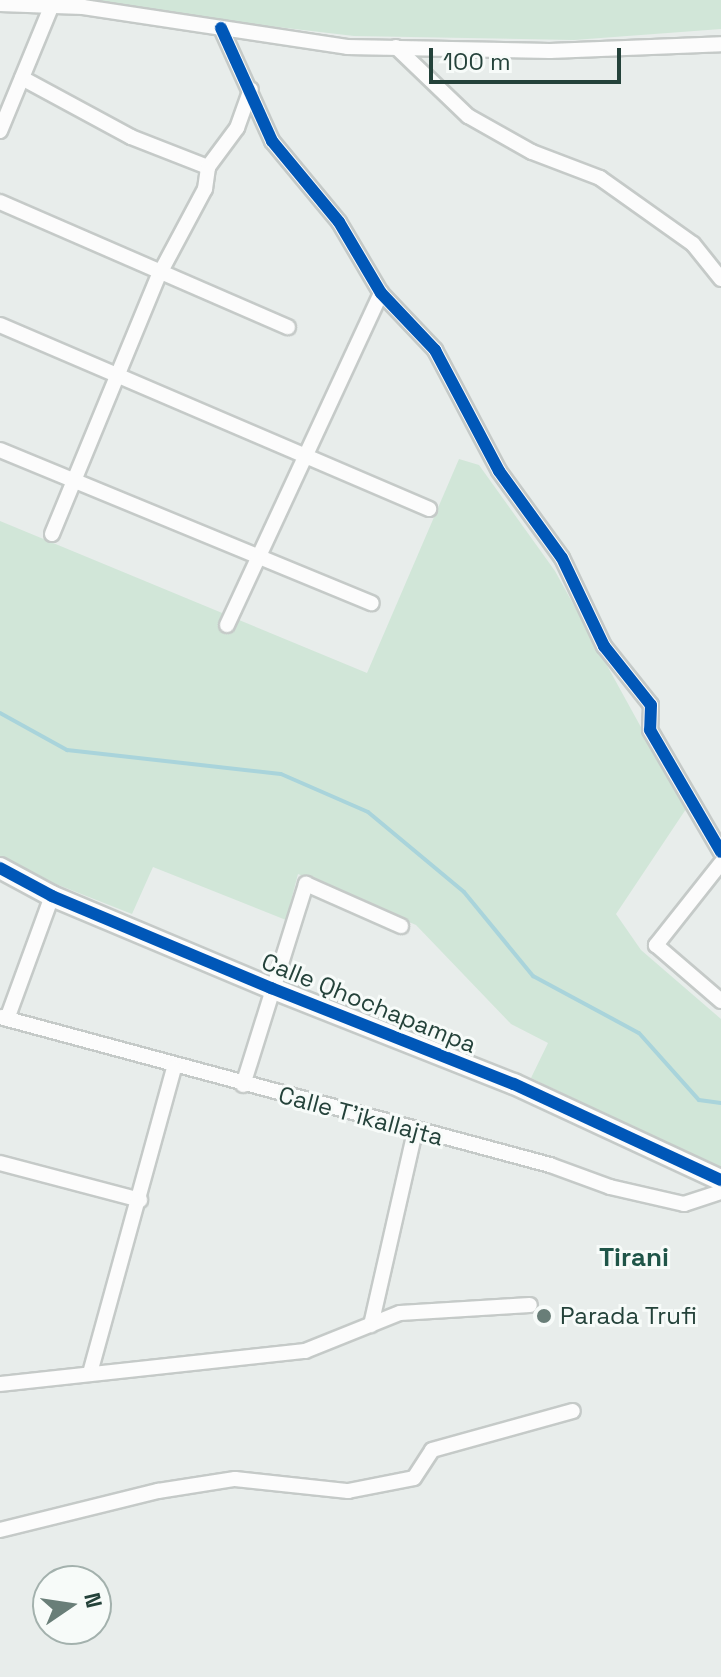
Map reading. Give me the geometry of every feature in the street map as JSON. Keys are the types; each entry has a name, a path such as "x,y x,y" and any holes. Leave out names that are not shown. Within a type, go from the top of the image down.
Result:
{"street":[{"path":"0,4 84,4 347,47 550,51 721,44"},
{"path":"0,131 52,5"},
{"path":"221,28 272,141 339,222 381,293 435,350 499,471 562,558 604,646 651,705 650,730 721,852"},
{"path":"396,47 468,116 532,152 600,178 693,244 721,279"},
{"path":"22,78 131,137 208,167"},
{"path":"52,534 159,275 201,199 208,167 237,128 251,89"},
{"path":"0,202 159,275 288,327"},
{"path":"227,625 302,457 381,293"},
{"path":"0,325 115,377 429,509"},
{"path":"0,450 372,603"},
{"path":"721,863 656,945 721,1001"},
{"name":"Calle Qhochapampa","path":"0,868 52,896 271,988 514,1084 721,1180"},
{"path":"243,1085 306,884 401,926"},
{"path":"4,1018 52,896"},
{"name":"Calle T'ikallajta","path":"4,1018 174,1067 328,1104 415,1132 684,1204 721,1192"},
{"path":"90,1373 140,1200 174,1067"},
{"path":"371,1325 415,1132"},
{"path":"0,1163 140,1200"},
{"path":"0,1384 305,1351 400,1313 530,1305"},
{"path":"0,1530 158,1491 235,1479 348,1491 414,1478 432,1450 573,1411"}],"green space":[{"path":"91,0 721,0 721,29 574,40 354,36 101,6"},
{"path":"459,459 479,465 555,571 686,809 616,914 641,950 721,1019 721,1169 531,1078 548,1043 511,1024 416,925 298,874 286,920 153,867 132,914 0,862 0,521 367,673"}],"waterway":[{"path":"0,713 67,750 281,774 368,812 464,892 533,976 639,1033 699,1100 721,1103"}],"cycle path":[{"path":"221,28 272,141 339,222 381,293 435,350 499,471 562,558 604,646 651,705 650,730 721,852"},
{"path":"0,868 52,896 271,988 514,1084 721,1180"}],"place":[{"name":"Parada Trufi","path":"544,1316"}],"district":[{"name":"Tirani","path":"634,1258"}]}
